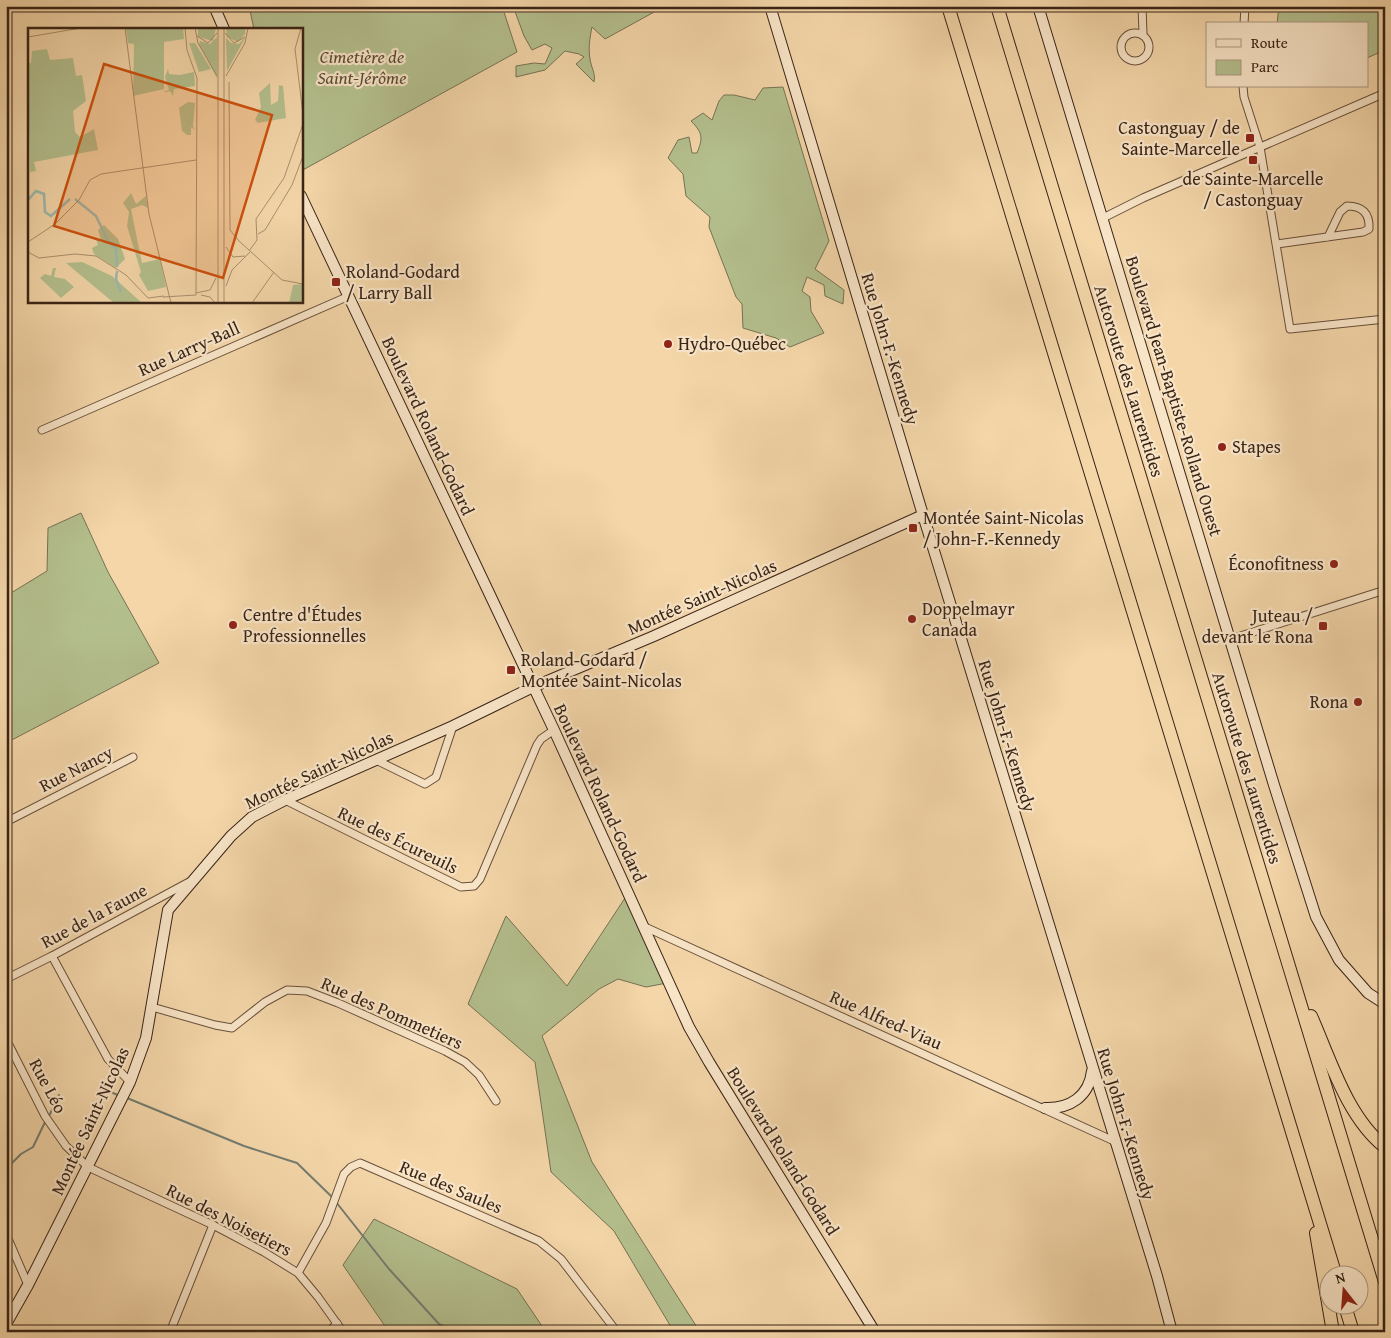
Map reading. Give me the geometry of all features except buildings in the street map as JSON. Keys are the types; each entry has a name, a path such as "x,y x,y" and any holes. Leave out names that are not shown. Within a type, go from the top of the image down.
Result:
{"highway":[{"path":"948,6 1333,1266"},
{"name":"Autoroute des Laurentides","path":"997,6 1385,1282"},
{"path":"1288,964 1352,1107 1366,1128 1385,1147"},
{"path":"1308,1184 1333,1332"},
{"path":"1348,1316 1353,1332"}],"street":[{"path":"214,6 224,28"},
{"name":"Rue John-F.-Kennedy","path":"770,6 922,515 1157,1276 1172,1332"},
{"name":"Boulevard Jean-Baptiste-Rolland Ouest","path":"1038,6 1274,785 1316,917 1339,960 1368,993 1385,1004"},
{"path":"1142,6 1143,34 1150,46 1144,58 1135,61 1126,58 1121,50 1122,40 1129,33 1139,32 1143,34"},
{"path":"1244,22 1245,6"},
{"path":"1243,88 1260,147 1290,329 1384,320 1385,331"},
{"path":"1103,218 1143,198 1385,93"},
{"name":"Boulevard Roland-Godard","path":"302,198 554,730 689,1027 708,1062 875,1332"},
{"path":"1277,244 1328,237 1363,232 1369,229 1370,219 1364,210 1357,206 1347,206 1340,212 1328,237"},
{"name":"Rue Larry-Ball","path":"42,430 349,296"},
{"name":"Montée Saint-Nicolas","path":"6,1324 28,1285 130,1082 146,1038 168,910 231,836 252,817 285,800 453,726 533,687 654,636 922,515"},
{"path":"1231,639 1385,590"},
{"path":"376,760 425,784 436,776 453,726"},
{"name":"Rue des Écureuils","path":"285,800 461,888 474,886 480,879 537,745 541,739 554,730"},
{"name":"Rue Nancy","path":"6,822 132,757"},
{"name":"Rue de la Faune","path":"6,979 194,879"},
{"name":"Rue Alfred-Viau","path":"645,927 1114,1141"},
{"path":"52,956 108,1059 130,1082"},
{"name":"Rue des Pommetiers","path":"152,1008 232,1028 265,1002 287,990 307,991 445,1051 465,1062 479,1075 496,1101"},
{"name":"Rue Léo","path":"6,1039 45,1116 66,1146 88,1167"},
{"path":"1045,1108 1064,1106 1082,1096 1088,1087 1092,1068"},
{"name":"Rue des Saules","path":"298,1273 326,1223 344,1174 350,1167 360,1164 539,1241 561,1259 617,1332"},
{"name":"Rue des Noisetiers","path":"88,1167 214,1225 298,1273 343,1332"},
{"path":"170,1332 214,1225"},
{"path":"6,1234 28,1285"},
{"path":"329,1332 337,1323"}],"green space":[{"name":"Cimetière de Saint-Jérôme","path":"249,6 502,6 517,52 302,170 302,28 254,28"},
{"path":"513,6 661,6 656,11 605,39 592,27 589,51 594,82 576,64 584,57 565,51 545,70 516,77 516,66 534,63 545,64 552,48 545,44 532,50 524,36"},
{"path":"1279,6 1385,6 1385,50 1368,58 1368,22 1277,22"},
{"path":"783,87 829,241 815,269 844,290 843,304 825,296 824,285 807,277 802,291 810,297 811,311 824,333 790,347 776,338 743,328 742,304 736,297 709,227 710,217 686,196 683,174 668,158 678,140 689,137 692,153 697,153 701,136 691,121 703,113 712,120 719,101 724,95 734,95 755,100 763,88"},
{"path":"81,513 108,572 159,663 6,743 6,596 47,571 48,528"},
{"path":"627,895 667,983 646,987 618,979 599,989 542,1036 592,1162 700,1332 674,1332 614,1231 551,1172 535,1062 468,1004 506,916 567,986"},
{"path":"374,1219 517,1289 546,1332 389,1332 343,1265"}],"waterway":[{"path":"99,1087 120,1096"},
{"path":"49,1116 59,1095"},
{"path":"127,1098 244,1146 297,1163 333,1198"},
{"path":"6,1169 21,1154 33,1147 46,1120"},
{"path":"336,1202 389,1269 439,1324 454,1332"}],"place":[{"name":"Castonguay / de Sainte-Marcelle","path":"1250,138"},
{"name":"de Sainte-Marcelle / Castonguay","path":"1253,160"},
{"name":"Roland-Godard / Larry Ball","path":"336,282"},
{"name":"Hydro-Québec","path":"668,344"},
{"name":"Stapes","path":"1222,447"},
{"name":"Montée Saint-Nicolas / John-F.-Kennedy","path":"913,528"},
{"name":"Éconofitness","path":"1334,564"},
{"name":"Doppelmayr Canada","path":"912,619"},
{"name":"Centre d'Études Professionnelles","path":"233,625"},
{"name":"Juteau / devant le Rona","path":"1323,626"},
{"name":"Roland-Godard / Montée Saint-Nicolas","path":"511,670"},
{"name":"Rona","path":"1358,702"}]}
